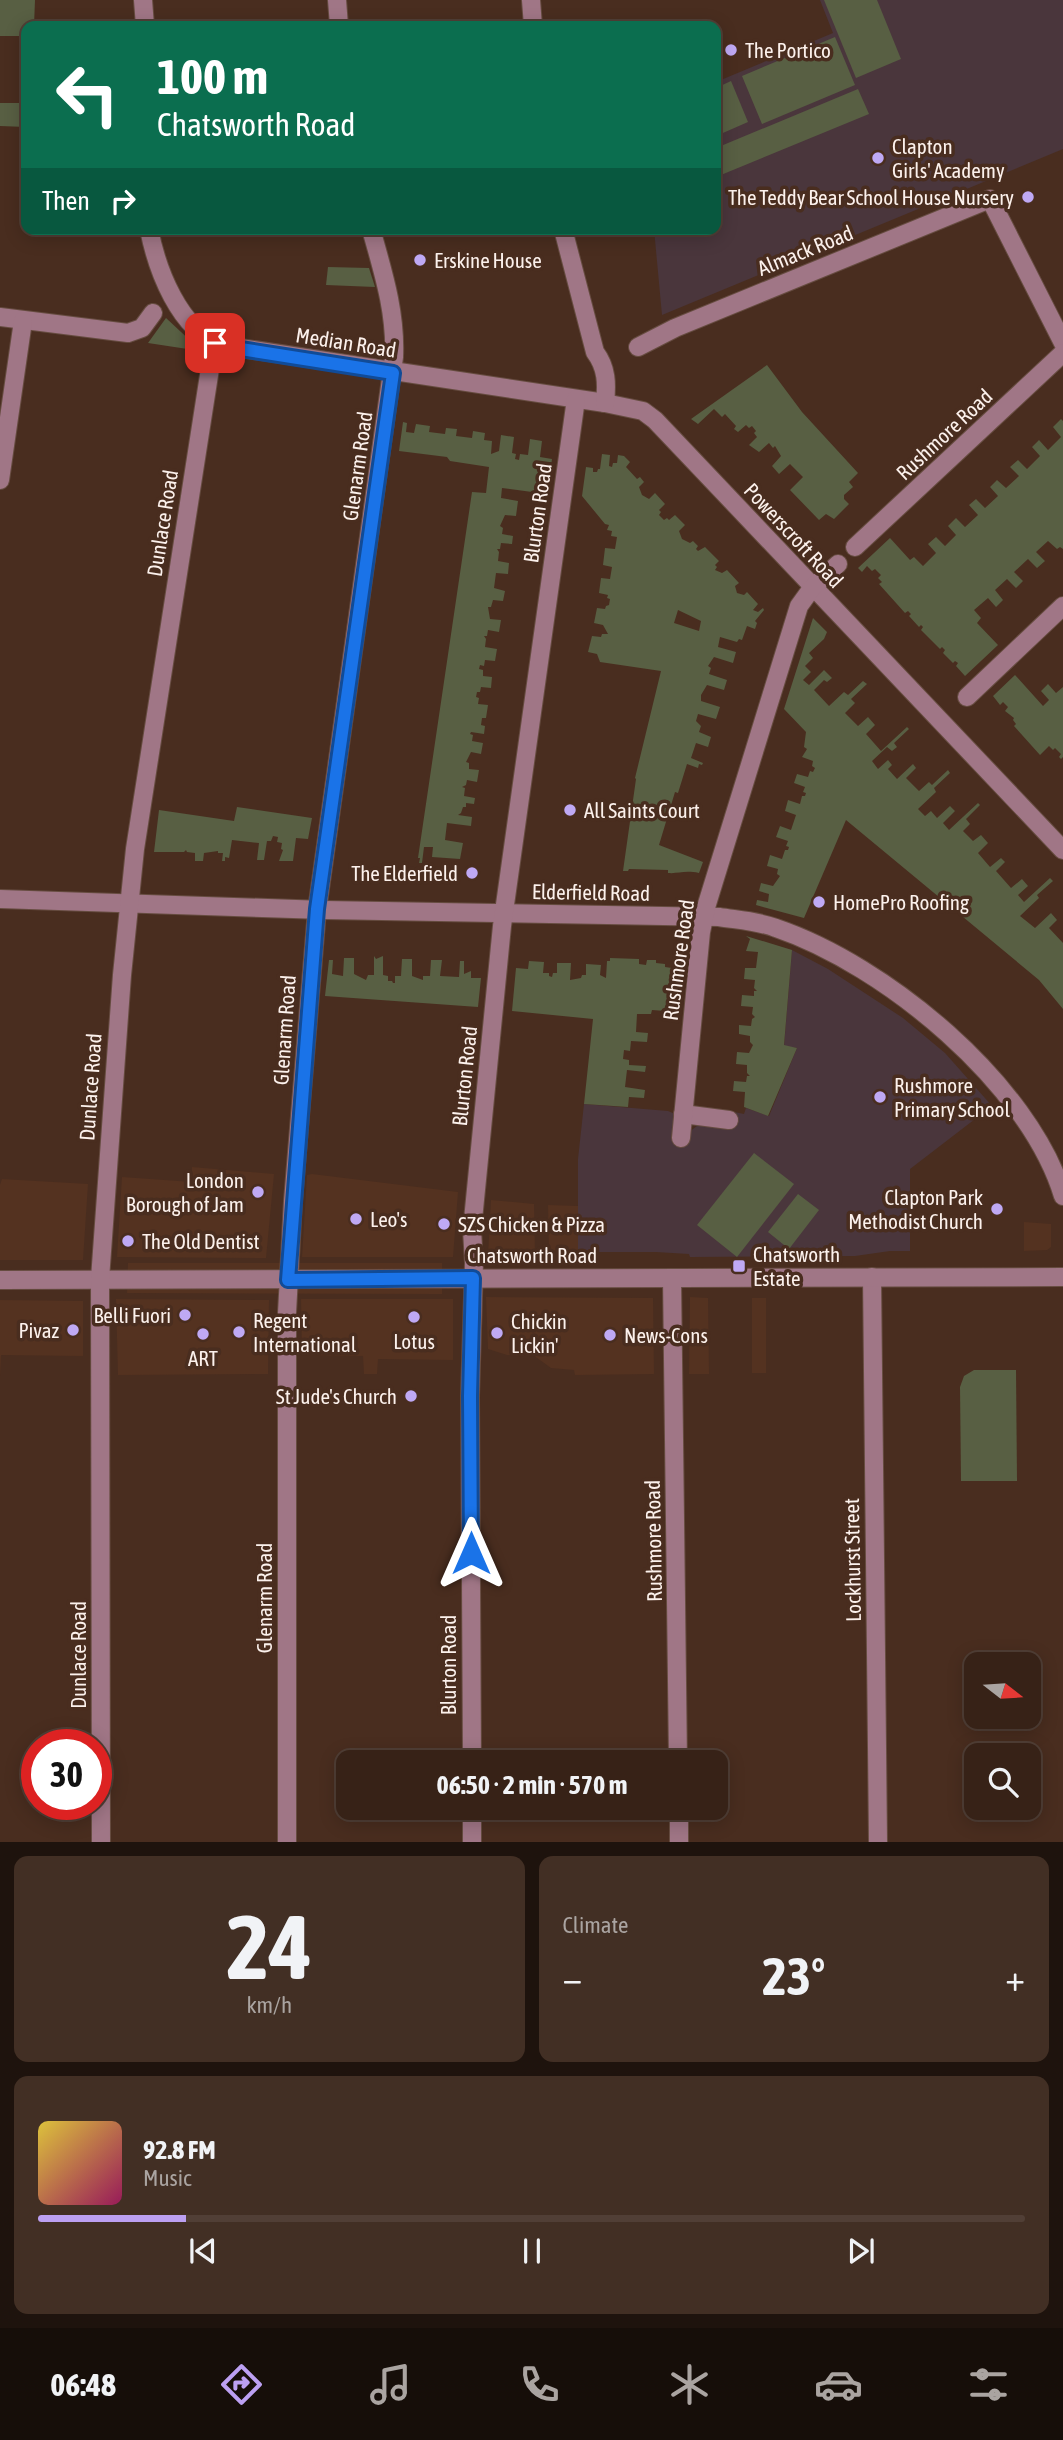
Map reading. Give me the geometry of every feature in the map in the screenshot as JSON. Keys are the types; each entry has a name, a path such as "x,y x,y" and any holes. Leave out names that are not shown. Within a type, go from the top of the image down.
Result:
{"street":[{"path":"143,0 145,21"},
{"path":"337,0 339,21"},
{"path":"531,0 533,21"},
{"name":"Almack Road","path":"638,347 686,323 990,199 1063,343"},
{"name":"Median Road","path":"151,235 169,288 192,325 215,343 393,373 605,403"},
{"name":"Glenarm Road","path":"287,1842 288,1280 317,909 393,373 394,319 373,235"},
{"path":"565,235 595,352 604,370 605,403"},
{"path":"0,317 128,333 142,328 153,313"},
{"path":"0,480 23,321"},
{"name":"Dunlace Road","path":"102,1842 100,1279 105,1192 129,905 169,624 215,343"},
{"name":"Rushmore Road","path":"855,547 1063,353"},
{"name":"Blurton Road","path":"472,1750 472,1230 504,913 576,399"},
{"name":"Powerscroft Road","path":"605,403 643,411 655,420 1063,850"},
{"name":"Rushmore Road","path":"681,1138 704,917 799,606 813,587 838,564"},
{"path":"967,697 1063,606"},
{"name":"Elderfield Road","path":"0,900 704,917 758,923 812,943 859,967 920,1011 979,1065 1006,1095 1044,1151 1063,1196"},
{"path":"683,1115 729,1120"},
{"name":"Chatsworth Road","path":"0,1280 1063,1277"},
{"name":"Rushmore Road","path":"672,1278 678,1750"},
{"name":"Lockhurst Street","path":"872,1278 878,1842"},
{"path":"472,1820 472,1842"},
{"path":"679,1820 680,1842"}],"shaded area":[{"name":"Clapton Girls' Academy","path":"820,0 1063,0 1063,149 662,315 655,235 721,235 721,80 833,33"},
{"name":"Rushmore Primary School","path":"792,950 828,969 903,1018 945,1053 992,1106 910,1169 910,1251 855,1256 690,1257 689,1254 656,1252 578,1252 578,1159 584,1104 668,1111 675,1114 689,1132 701,1123 729,1129 734,1112 744,1114 746,1108 769,1116 797,1048 784,1046"},
{"path":"192,1167 274,1174 266,1258 117,1257 122,1177 192,1182"},
{"path":"307,1175 458,1192 453,1257 302,1257"},
{"path":"2,1179 88,1184 83,1260 0,1260"},
{"path":"491,1200 534,1204 535,1255 488,1255"},
{"path":"548,1205 578,1206 578,1255 549,1255"},
{"path":"1024,1222 1051,1224 1051,1247 1047,1250 1024,1251"},
{"path":"128,1263 442,1263 442,1294 127,1293"},
{"path":"486,1297 653,1298 654,1374 575,1375 574,1370 551,1368 533,1355 507,1355 488,1349"},
{"path":"690,1297 708,1298 709,1374 689,1374"},
{"path":"752,1298 766,1298 766,1373 752,1373"},
{"path":"116,1299 269,1300 268,1374 118,1375"},
{"path":"301,1299 453,1299 453,1360 378,1359 377,1374 364,1374 363,1356 302,1355"},
{"path":"0,1300 83,1301 83,1356 1,1355 0,1376"}],"green space":[{"path":"0,0 35,0 34,21 21,21 21,36 0,36"},
{"path":"824,0 877,0 901,59 856,78"},
{"path":"835,37 855,85 762,124 742,76"},
{"path":"731,81 748,122 721,134 721,86"},
{"path":"858,89 869,114 721,175 721,146"},
{"path":"0,103 21,103 21,127 0,126"},
{"path":"328,267 369,268 375,287 326,285"},
{"path":"166,318 195,345 194,350 148,343"},
{"path":"767,365 802,412 858,473 849,482 853,487 844,495 849,504 834,519 826,514 819,520 790,490 803,477 790,464 779,474 772,466 781,456 775,446 773,448 769,443 759,452 749,445 757,437 752,426 749,428 746,425 738,432 725,414 722,417 714,409 698,424 691,419"},
{"path":"1061,419 1063,549 1057,549 1048,541 1036,552 1045,561 1037,568 1028,559 1014,572 1023,581 1016,588 1007,579 995,590 1003,600 996,607 988,598 974,610 981,618 977,623 998,645 965,676 956,666 958,663 953,663 943,653 945,650 942,647 940,649 921,630 923,627 919,627 909,616 911,614 908,611 905,613 879,584 882,582 878,578 881,575 867,566 862,572 858,568 890,538 910,560 914,557 923,566 936,553 928,544 936,537 945,546 956,535 948,526 956,518 965,527 978,515 969,505 976,499 985,508 998,496 990,487 997,480 1006,488 1019,476 1010,467 1018,460 1027,469 1040,456 1032,447 1039,440 1048,450 1061,437 1053,427"},
{"path":"403,422 407,423 406,432 414,433 416,424 430,426 429,432 445,434 446,428 457,429 456,436 472,438 473,431 485,433 484,440 492,441 491,454 499,451 501,435 514,437 512,453 516,454 515,459 519,460 520,454 528,455 530,439 542,441 540,457 552,459 547,494 502,488 501,498 518,501 516,516 505,515 500,526 503,528 502,534 513,536 512,544 501,543 500,549 497,549 498,561 509,563 508,574 496,573 494,588 505,591 503,601 493,600 491,607 488,607 490,619 501,620 499,632 488,630 487,636 484,636 485,647 497,649 495,661 485,660 484,666 480,665 479,669 483,670 483,676 492,677 491,688 481,687 476,697 479,698 478,704 488,705 486,718 482,718 481,725 485,726 484,734 470,734 473,735 472,741 483,743 481,754 471,752 466,762 469,763 469,769 479,770 477,782 467,780 462,787 465,788 464,796 475,798 474,804 466,803 466,807 463,807 458,815 472,817 471,826 447,823 445,840 463,843 460,859 432,857 433,847 424,847 422,863 419,863 418,858 472,492 486,493 489,467 450,461 447,457 399,451"},
{"path":"602,454 610,455 609,466 612,467 613,463 617,463 618,455 624,456 630,462 626,467 637,479 640,477 644,482 639,487 642,495 649,499 655,493 665,504 659,510 659,515 664,520 669,520 675,515 685,525 679,531 682,539 690,543 693,541 698,546 698,551 705,547 719,561 715,570 722,573 727,570 739,583 735,586 737,593 744,595 747,592 758,604 753,610 764,610 755,621 755,629 747,626 742,640 737,642 720,637 718,647 736,652 733,663 714,657 708,666 711,668 709,674 727,680 724,690 707,685 701,695 701,701 720,707 716,719 698,714 696,721 701,726 699,732 711,737 708,747 696,743 691,758 703,763 699,764 698,768 687,764 678,793 675,792 659,845 703,862 699,873 668,873 668,870 623,871 635,778 661,671 600,662 597,654 588,652 592,636 601,637 602,634 608,634 603,625 594,623 597,608 605,609 609,605 608,595 599,593 601,578 610,579 612,567 603,565 605,548 615,549 617,537 611,536 612,531 607,530 609,525 605,524 582,496 586,467 593,468 593,472 600,469","holes":["678,610 701,621 699,631 674,623"]},
{"path":"813,618 827,632 824,639 809,653 813,658 805,666 811,672 803,680 809,685 824,670 832,678 827,682 824,680 814,690 829,706 844,692 848,695 863,681 867,684 851,699 855,703 845,713 858,726 868,717 875,725 866,734 881,751 907,727 909,729 894,743 897,747 892,751 887,747 872,761 878,769 888,760 892,765 888,769 897,779 913,764 916,768 906,778 919,791 929,782 932,785 948,770 950,773 934,788 936,792 918,809 925,816 931,811 937,818 950,806 955,811 943,823 949,830 978,803 980,805 966,819 970,824 963,831 973,841 981,835 988,843 978,853 990,867 1001,858 1005,862 996,871 1011,888 1022,879 1028,886 1018,895 1024,902 1050,878 1053,881 1020,916 1035,928 1051,913 1057,920 1049,928 1063,943 1063,1009 1039,980 846,820 804,918 756,905 757,900 768,902 769,894 759,891 761,883 773,886 780,876 777,874 778,869 767,866 770,855 782,859 789,847 786,846 788,841 776,837 780,826 791,830 796,815 785,811 788,800 800,804 806,793 803,792 805,787 794,783 797,774 808,777 810,771 813,772 815,768 812,766 813,761 802,757 807,749 804,747 806,732 784,709"},
{"path":"1015,675 1043,706 1049,700 1041,691 1048,684 1056,693 1063,687 1061,759 1061,754 1049,746 1040,755 1014,726 1014,718 1005,711 1008,707 1003,702 1000,705 993,696"},
{"path":"237,807 312,818 308,839 296,838 293,861 279,861 283,850 282,843 277,842 278,837 273,836 271,841 267,841 264,860 257,860 259,843 232,840 229,858 225,857 225,861 222,861 223,853 218,851 204,853 203,861 195,861 195,853 186,850 154,852 159,810 234,821"},
{"path":"746,936 792,950 784,1045 797,1048 768,1116 744,1107 745,1092 733,1091 734,1081 746,1082 747,1076 750,1076 747,1073 747,1065 736,1064 737,1052 749,1053 753,1045 750,1036 739,1034 739,1025 751,1026 755,1017 752,1014 753,1007 741,1006 742,995 754,996 754,991 757,991 754,988 755,980 744,979 745,968 756,968 758,952 746,951 750,939"},
{"path":"374,956 376,959 383,956 383,975 388,976 388,981 393,983 395,976 401,976 402,959 412,959 412,976 423,980 423,976 430,976 431,960 442,960 440,976 459,977 460,961 464,961 464,974 471,971 471,978 481,978 478,1007 325,996 329,960 333,960 332,974 343,976 344,958 354,958 354,974 366,980 368,975 374,975"},
{"path":"610,958 639,959 639,964 646,965 647,960 656,960 656,963 672,968 673,965 683,965 679,1012 652,1010 651,1014 637,1014 636,1032 648,1033 647,1042 631,1041 630,1051 624,1050 623,1059 629,1060 629,1065 646,1066 645,1072 627,1070 625,1087 645,1090 644,1098 629,1097 628,1107 584,1104 593,1019 512,1011 516,968 528,969 529,961 544,962 543,973 549,973 552,977 553,973 557,973 557,963 571,963 570,980 586,975 586,964 601,965 600,975 606,978 607,961 610,961"},
{"path":"754,1153 794,1184 737,1257 697,1225"},
{"path":"798,1194 819,1210 789,1249 768,1232"},
{"path":"974,1370 1016,1370 1017,1481 961,1481 960,1387 964,1376"}],"place":[{"name":"The Portico","path":"731,50"},
{"name":"Clapton Girls' Academy","path":"878,158"},
{"name":"The Teddy Bear School House Nursery","path":"1028,197"},
{"name":"Erskine House","path":"420,260"},
{"name":"All Saints Court","path":"570,810"},
{"name":"The Elderfield","path":"472,873"},
{"name":"HomePro Roofing","path":"819,902"},
{"name":"Rushmore Primary School","path":"880,1097"},
{"name":"London Borough of Jam","path":"258,1192"},
{"name":"Clapton Park Methodist Church","path":"997,1209"},
{"name":"Leo's","path":"356,1219"},
{"name":"SZS Chicken & Pizza","path":"444,1224"},
{"name":"The Old Dentist","path":"128,1241"},
{"name":"Chatsworth Estate","path":"739,1266"},
{"name":"Belli Fuori","path":"185,1315"},
{"name":"Lotus","path":"414,1317"},
{"name":"Pivaz","path":"73,1330"},
{"name":"Regent International","path":"239,1332"},
{"name":"Chickin Lickin'","path":"497,1333"},
{"name":"ART","path":"203,1334"},
{"name":"News-Cons","path":"610,1335"},
{"name":"St Jude's Church","path":"411,1396"}],"route":[{"path":"215,343 393,373 317,909 288,1280 473,1278 470,1396 471,1553"}]}
